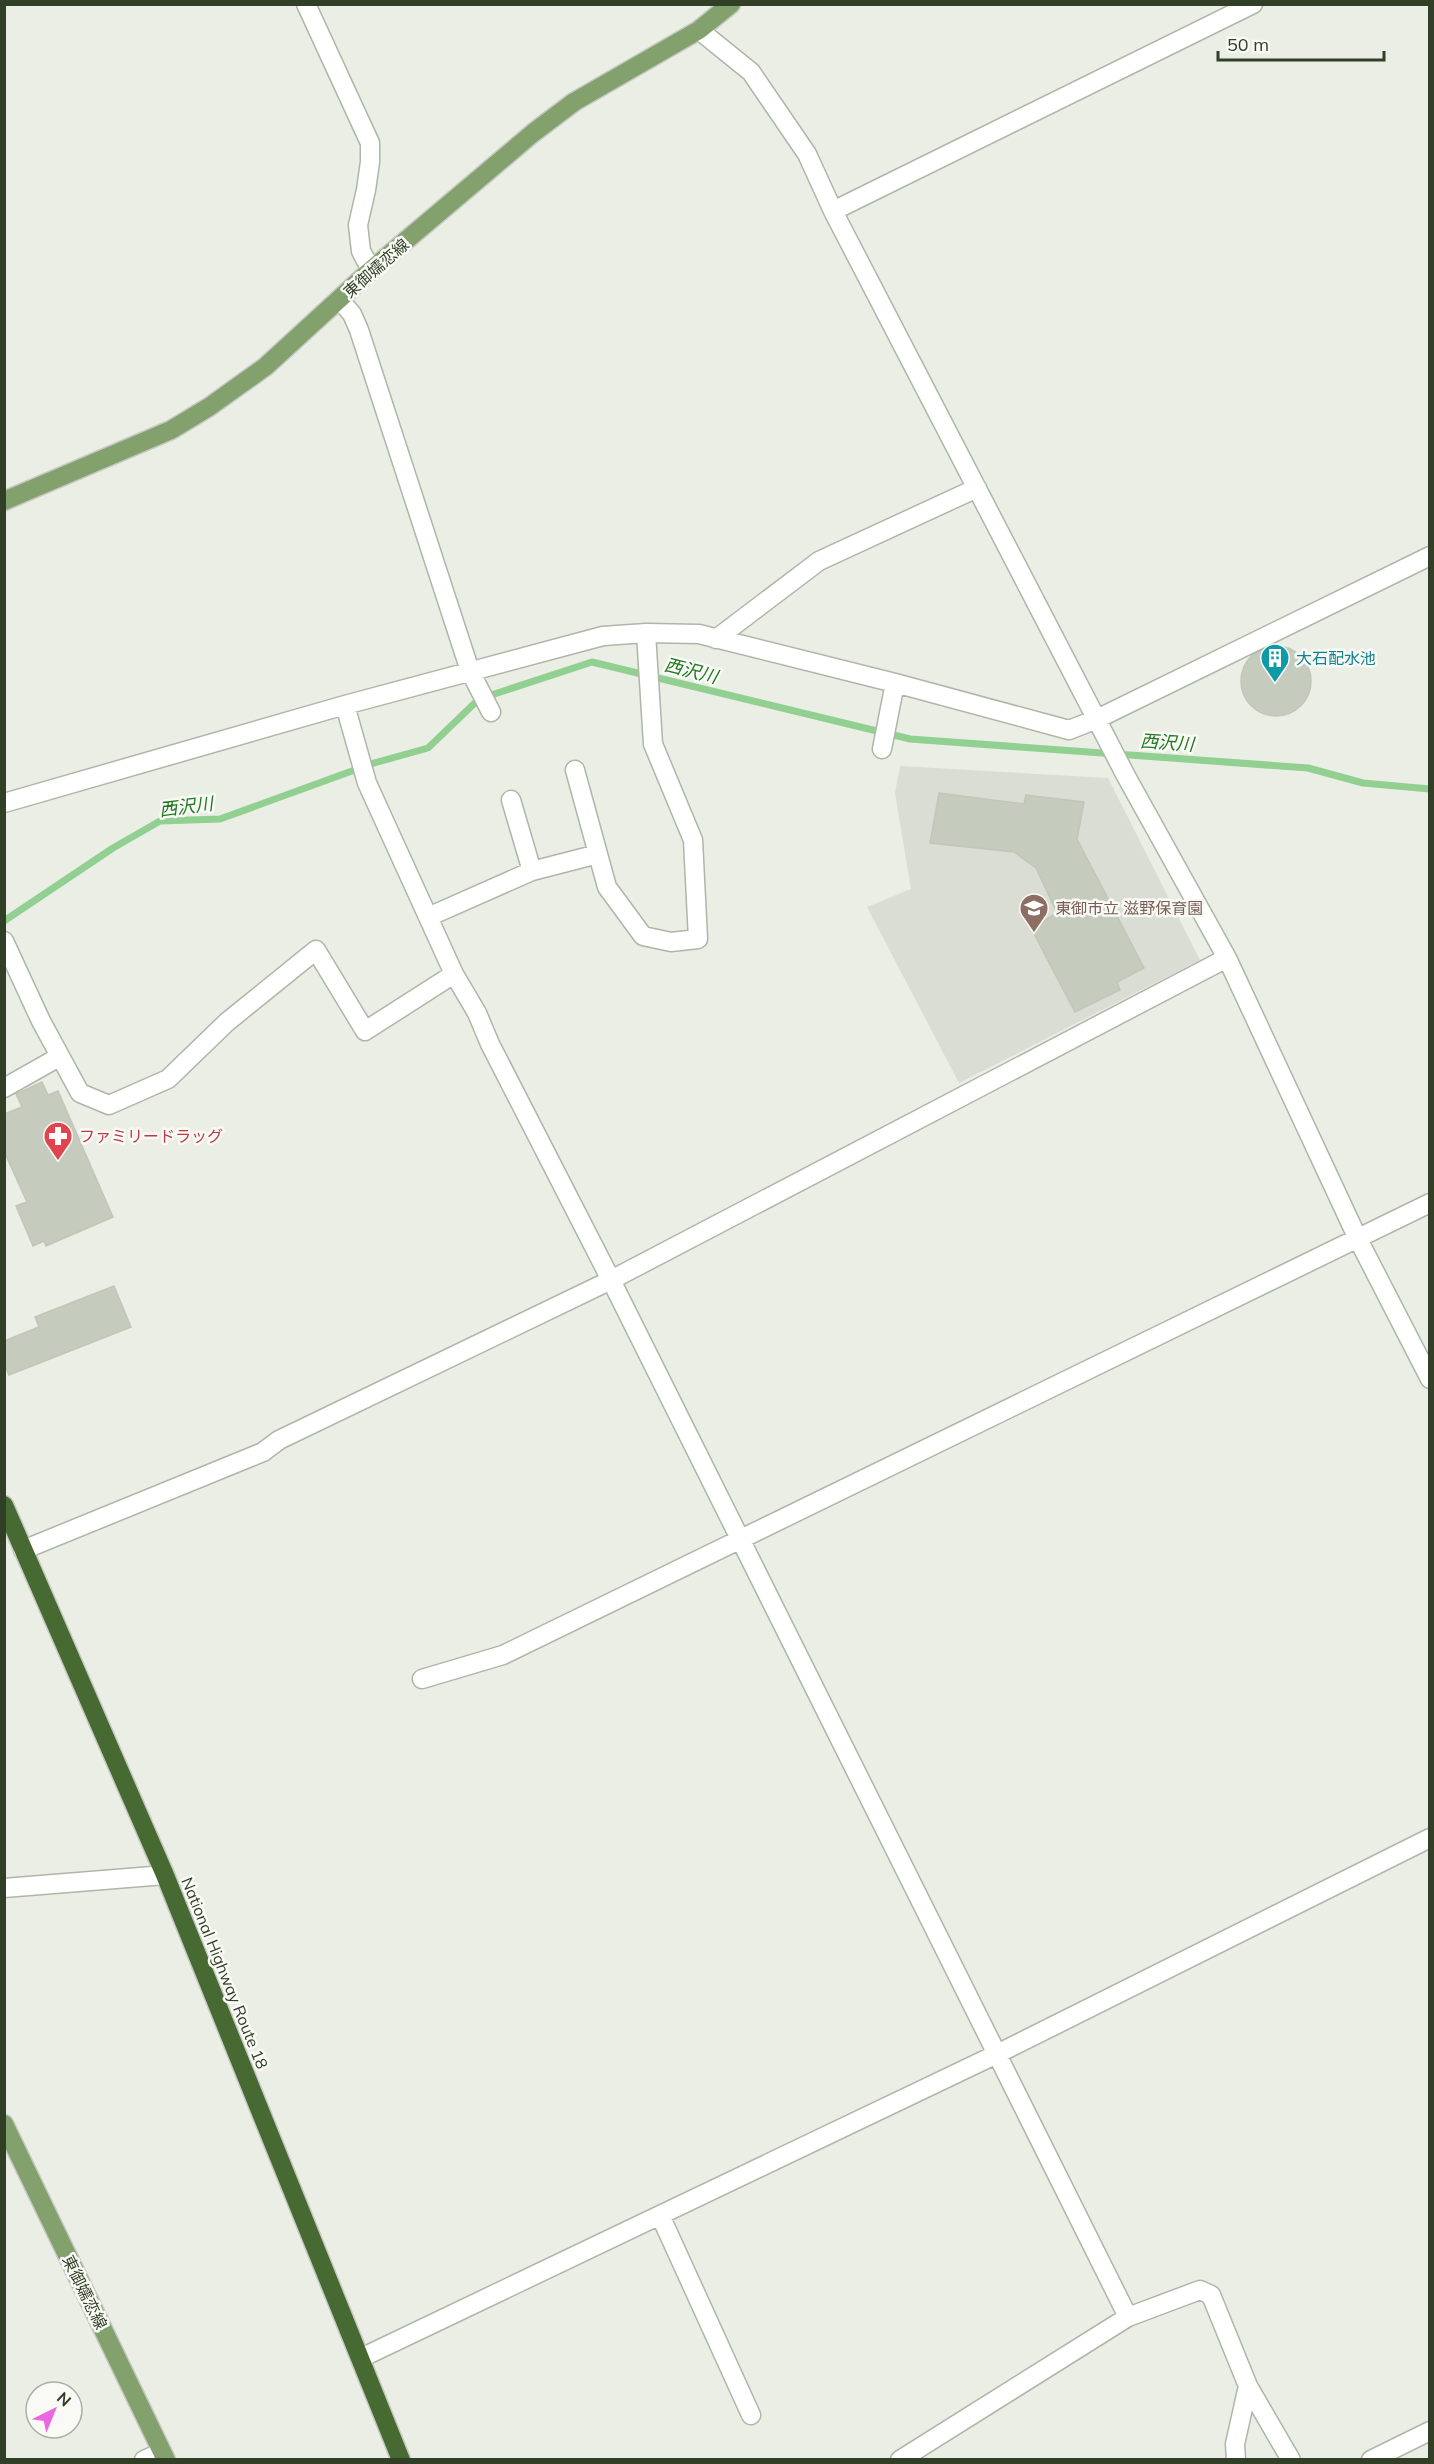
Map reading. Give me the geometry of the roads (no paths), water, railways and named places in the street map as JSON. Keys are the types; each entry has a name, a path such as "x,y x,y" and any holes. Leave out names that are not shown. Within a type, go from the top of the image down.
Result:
{"highway":[{"name":"National Highway Route 18","path":"4,1505 165,1875 361,2358 400,2460"}],"main road":[{"name":"東御嬬恋線","path":"4,501 171,430 209,408 265,367 371,270 533,133 566,109 699,30 731,4"},
{"name":"東御嬬恋線","path":"4,2124 164,2456"}],"street":[{"path":"306,4 370,143 366,190 358,225 361,251 371,270"},
{"path":"833,210 1253,4"},
{"path":"699,30 751,72 807,154 833,210 1126,776 1227,958 1358,1239 1430,1379"},
{"path":"340,300 352,314 359,330 473,678 491,712"},
{"path":"716,639 819,561 977,488"},
{"path":"4,803 345,705 473,678 603,636 646,633 699,634 1069,730 1097,719 1430,556"},
{"path":"575,770 608,887 643,936 671,942 698,939 693,840 653,744 646,633"},
{"path":"882,749 895,683"},
{"path":"345,705 366,781 454,974 477,1013 490,1044 611,1280 1128,2317"},
{"path":"511,800 532,871"},
{"path":"428,917 532,871 598,854"},
{"path":"4,941 41,1021 80,1094 109,1106 168,1079 227,1022 316,950 364,1031 454,974"},
{"path":"23,1550 263,1452 279,1440 611,1280 1227,958"},
{"path":"4,1088 59,1057"},
{"path":"422,1679 503,1655 1430,1203"},
{"path":"361,2358 997,2054 1430,1838"},
{"path":"4,1888 165,1875"},
{"path":"660,2215 752,2415"},
{"path":"900,2460 1128,2317 1200,2290 1211,2295 1248,2386 1291,2460"},
{"path":"1236,2460 1235,2444 1248,2386"},
{"path":"1371,2460 1430,2431"},
{"path":"144,2460 164,2456"}],"waterway":[{"name":"西沢川","path":"4,921 113,848 160,821 220,819 374,763 428,748 479,699 592,662 910,739 1308,768 1363,783 1430,789"}],"place":[{"name":"大石配水池","path":"1275,684"},
{"name":"東御市立 滋野保育園","path":"1034,934"},
{"name":"ファミリードラッグ","path":"58,1162"}]}
